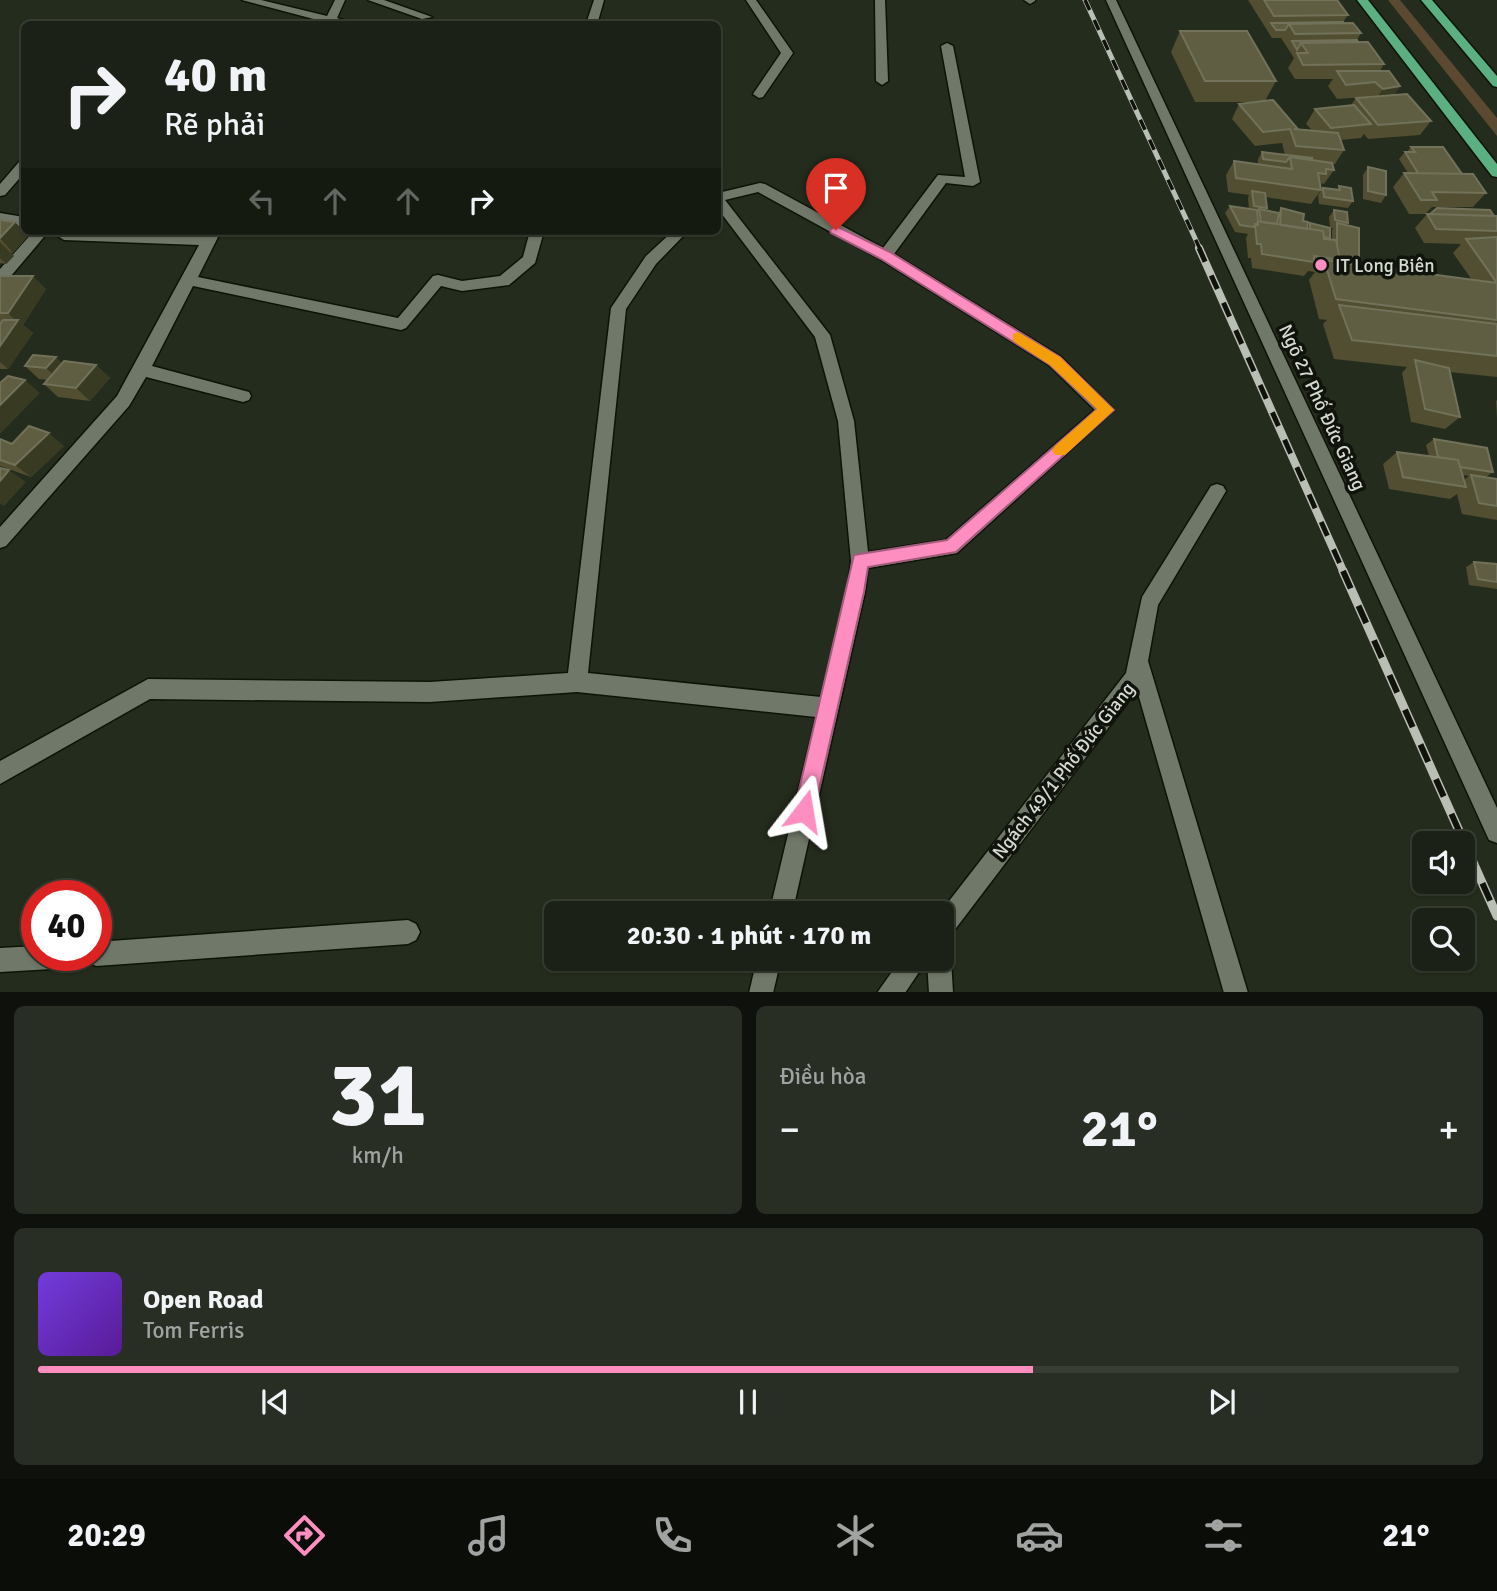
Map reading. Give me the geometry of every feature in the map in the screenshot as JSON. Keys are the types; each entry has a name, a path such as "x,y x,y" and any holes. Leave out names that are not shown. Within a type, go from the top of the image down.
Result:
{"main road":[{"path":"1362,0 1497,173"},
{"path":"1426,0 1497,83"}],"street":[{"path":"247,0 326,21"},
{"path":"330,21 340,0"},
{"path":"373,0 426,17"},
{"path":"592,21 599,0"},
{"path":"751,0 787,53 759,94"},
{"path":"880,0 882,81"},
{"name":"Ngõ 27 Phố Đức Giang","path":"1111,0 1497,832"},
{"path":"885,255 943,178 974,182 947,46"},
{"path":"0,192 21,168"},
{"path":"721,197 760,187 885,255 1055,361 1106,410 951,547 860,561"},
{"path":"721,202 822,335 846,421 860,561 856,592 783,901"},
{"path":"0,218 21,222"},
{"path":"0,279 38,235"},
{"path":"0,540 123,401 142,370 211,236 64,235"},
{"path":"188,280 401,324 439,280 462,286 504,281 530,259 536,235"},
{"path":"577,682 619,308 651,260 677,235"},
{"path":"142,370 243,396"},
{"name":"Ngách 49/1 Phố Đức Giang","path":"954,912 1135,677 1149,603 1217,491"},
{"path":"1138,660 1236,992"},
{"path":"0,773 148,689 430,692 577,682 829,708"},
{"path":"112,953 408,932"},
{"path":"0,960 21,959"},
{"path":"761,992 766,971"},
{"path":"890,992 907,971"},
{"path":"940,971 941,992"}],"shaded area":[{"path":"1388,0 1400,0 1497,118 1497,136"}],"building":[{"path":"1264,0 1337,0 1348,15 1274,16"},
{"path":"1343,22 1289,24 1285,30 1276,30 1271,23"},
{"path":"1353,23 1361,33 1295,34 1289,24"},
{"path":"1180,31 1247,31 1276,81 1205,81"},
{"path":"1292,41 1358,42 1301,43 1297,50"},
{"path":"1368,42 1384,64 1303,65 1297,53 1308,53 1301,43"},
{"path":"1337,71 1389,71 1400,86 1383,89 1375,82 1346,85"},
{"path":"1407,94 1431,121 1378,125 1356,98"},
{"path":"1273,100 1297,128 1294,129 1338,133 1344,150 1296,146 1290,129 1263,132 1239,104"},
{"path":"1354,105 1371,124 1331,128 1315,109"},
{"path":"1411,147 1443,147 1462,174 1418,173 1405,152 1415,152"},
{"path":"1262,152 1312,160 1290,157 1286,162 1263,159"},
{"path":"1290,157 1332,163 1334,170 1326,169 1326,174 1318,173 1321,190 1236,178 1234,161 1292,169"},
{"path":"1368,167 1386,171 1386,195 1368,191"},
{"path":"1404,173 1473,174 1486,193 1432,192 1437,200 1421,200"},
{"path":"1339,186 1351,188 1353,201 1324,197 1323,188 1340,190"},
{"path":"1252,191 1265,193 1267,208 1254,206"},
{"path":"1230,206 1257,210 1258,222 1253,227 1240,225"},
{"path":"1281,208 1304,214 1303,221 1308,222 1307,229 1280,225"},
{"path":"1437,208 1490,210 1494,216 1430,214"},
{"path":"1259,209 1279,213 1277,224 1261,222"},
{"path":"1334,210 1347,212 1348,223 1335,220"},
{"path":"1427,214 1497,216 1497,231 1436,229"},
{"path":"0,220 15,222 0,238"},
{"path":"1258,221 1323,231 1324,239 1336,240 1340,260 1314,256 1314,262 1262,254 1261,244 1257,244 1255,224 1258,225"},
{"path":"1310,223 1330,228 1330,238 1324,237 1323,231 1310,229"},
{"path":"1337,223 1359,228 1359,265 1339,262"},
{"path":"1497,237 1497,283 1466,239"},
{"path":"1324,260 1497,283 1497,320 1336,299"},
{"path":"0,276 33,276 8,313 0,313"},
{"path":"1339,305 1497,324 1497,356 1352,340"},
{"path":"3,320 18,320 0,346 0,324"},
{"path":"33,355 56,357 46,368 25,366"},
{"path":"1415,360 1449,368 1460,417 1425,409"},
{"path":"64,361 96,365 76,388 44,384"},
{"path":"8,376 25,380 0,405 0,383"},
{"path":"29,426 49,433 15,465 0,460 0,439 12,444"},
{"path":"1434,439 1487,448 1493,472 1460,467 1458,460 1438,457"},
{"path":"1397,452 1458,460 1466,487 1403,477"},
{"path":"0,468 9,470 0,481"},
{"path":"1471,475 1497,479 1497,506 1479,503"},
{"path":"1474,562 1497,564 1497,582 1478,579"}],"railway":[{"path":"1085,0 1200,249"},
{"path":"1199,248 1344,573"},
{"path":"1343,571 1497,916"}],"slow traffic":[{"path":"1018,338 1055,361 1106,410 1060,450"}],"place":[{"name":"IT Long Biên","path":"1321,265"}],"route":[{"path":"804,811 856,592 860,561 951,547 1106,410 1055,361 885,255 836,230"}]}
